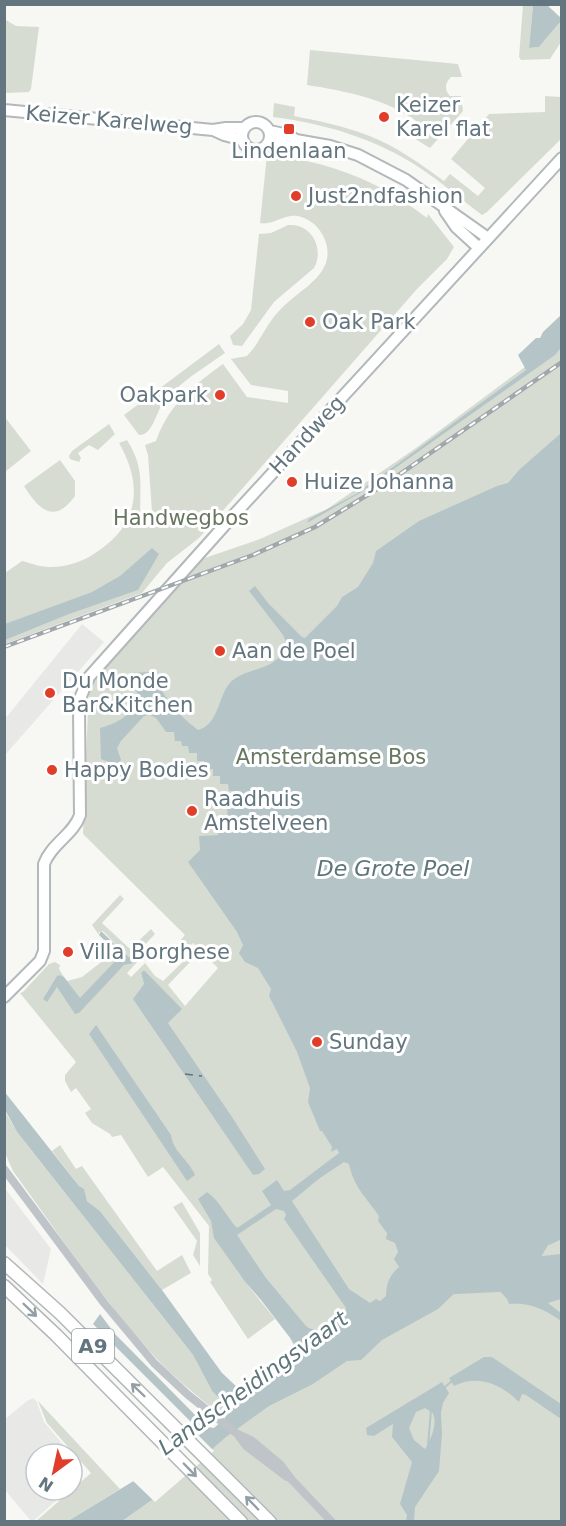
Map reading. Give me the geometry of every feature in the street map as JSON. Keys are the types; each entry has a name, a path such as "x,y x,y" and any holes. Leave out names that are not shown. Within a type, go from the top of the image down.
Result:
{"highway":[{"name":"A9","path":"4,1263 60,1313 270,1521"},
{"name":"A9","path":"4,1286 241,1521"}],"main road":[{"name":"Keizer Karelweg","path":"5,111 213,130 244,128"},
{"path":"258,122 265,125 269,137 264,147 255,150 248,148 243,140 244,128 258,122"},
{"name":"Keizer Karelweg","path":"213,130 243,140"},
{"path":"269,137 288,143 296,140 330,146 358,155 406,180 488,238"},
{"name":"Handweg","path":"4,997 34,969 44,951 44,864 47,856 77,823 80,814 81,696 89,677 232,517 561,158"},
{"path":"444,208 456,227 479,248"}],"street":[{"path":"4,1169 135,1342 172,1381 236,1432 246,1446 292,1480 332,1521"}],"shaded area":[{"path":"82,624 104,642 5,755 5,719"},
{"path":"4,1187 51,1249 43,1284 5,1245"},
{"path":"33,1398 37,1402 44,1422 61,1442 24,1442 24,1502 54,1502 32,1522 5,1490 4,1420"}],"green space":[{"path":"6,4 6,20 16,26 39,27 29,92 5,93 4,5"},
{"path":"523,5 533,5 529,48 539,47 561,21 561,42 550,59 521,60 519,57"},
{"path":"310,50 458,64 462,77 451,77 446,88 450,96 461,96 463,111 430,148 412,137 419,123 394,108 351,93 307,85"},
{"path":"545,96 561,97 561,139 482,215 428,173 386,149 330,128 273,117 274,103 295,107 294,116 340,126 377,139 407,155 444,181 450,174 478,196 485,188 451,159 489,114 545,112"},
{"name":"Handwegbos","path":"267,154 331,167 370,183 408,204 427,218 428,214 454,247 447,259 417,289 199,538 167,563 142,593 5,644 5,573 22,561 49,567 63,566 89,557 114,538 124,526 130,514 134,487 131,472 119,443 127,440 138,464 142,529 152,512 148,455 145,445 156,441 168,416 192,388 223,364 247,397 288,403 288,391 251,385 231,359 247,356 274,316 321,272 328,252 321,233 308,220 292,216 260,223"},
{"path":"288,225 303,228 314,238 318,253 314,268 274,302 242,346 233,345 230,336 243,324 251,310 259,234 271,233"},
{"name":"Amsterdamse Bos","path":"561,340 561,1521 122,1521 268,1401 298,1357 289,1335 214,1232 246,1283 275,1319 248,1339 210,1282 212,1280 208,1274 209,1226 163,1167 148,1177 121,1135 112,1137 92,1123 85,1113 91,1109 76,1088 71,1092 65,1081 65,1075 76,1062 20,993 49,964 55,962 60,965 59,969 64,977 60,975 52,985 82,977 109,956 121,968 131,964 132,961 103,931 99,932 99,935 92,925 120,895 124,899 102,923 130,949 151,929 155,934 136,954 140,959 127,973 131,977 145,963 155,976 163,981 187,958 191,961 168,985 185,1006 218,968 193,943 186,950 179,942 185,935 83,834 89,686 196,561 260,539 327,509 416,448","holes":["144,970 181,1009 173,1016 144,984 141,973"]},
{"path":"219,344 225,353 176,388 163,403 147,432 139,435 124,415"},
{"path":"4,416 31,451 5,472 4,472"},
{"path":"109,424 115,434 98,450 89,445 78,453 81,458 79,462 70,459 72,451"},
{"path":"60,460 75,481 75,496 60,510 46,511 40,507 24,486"},
{"path":"4,1110 17,1132 193,1355 212,1391 224,1403 227,1410 225,1418 155,1357 111,1305 61,1238 13,1171 5,1153"},
{"path":"60,1145 76,1169 82,1166 157,1271 182,1255 191,1273 162,1290 100,1211 87,1201 79,1186 52,1151"},
{"path":"182,1202 200,1233 200,1266 193,1255 197,1241 173,1207"},
{"path":"38,1401 76,1442 64,1442 47,1423"},
{"path":"84,1450 120,1489 68,1521 35,1522 58,1502 84,1502 84,1479 91,1473 84,1465"}],"water":[{"path":"533,5 547,5 561,18 561,21 539,47 529,48"},
{"path":"561,315 561,348 555,355 360,493 307,523 309,519 356,494 526,370 518,355 536,338 540,338 543,332"},
{"name":"De Grote Poel","path":"561,433 562,1239 549,1245 541,1244 537,1249 538,1254 542,1256 561,1254 561,1299 548,1303 561,1313 561,1321 536,1307 509,1304 496,1287 471,1286 459,1289 438,1309 382,1340 361,1360 347,1361 313,1384 269,1406 226,1437 163,1492 122,1521 68,1521 168,1460 202,1433 93,1324 100,1314 115,1334 207,1427 214,1428 225,1418 227,1410 224,1403 212,1391 193,1355 17,1132 5,1110 4,1091 79,1186 84,1189 87,1201 100,1211 162,1290 222,1373 237,1387 251,1392 296,1360 297,1351 294,1343 246,1283 214,1238 211,1221 198,1199 207,1192 237,1228 271,1205 262,1191 277,1180 284,1191 290,1190 339,1153 337,1149 331,1152 332,1147 320,1131 308,1102 310,1088 297,1052 269,996 271,989 258,968 245,962 239,953 243,945 237,932 188,862 200,850 199,836 218,835 218,827 228,827 227,805 238,804 238,791 229,791 228,784 220,784 220,776 213,776 213,769 204,769 204,761 197,761 197,753 189,753 188,746 182,746 181,741 175,741 174,732 166,732 156,718 150,715 144,716 121,741 117,748 121,760 116,765 101,759 100,728 119,721 133,707 138,694 128,681 131,673 150,672 183,717 198,730 205,727 214,717 229,684 240,676 271,664 281,655 287,644 283,635 249,591 255,586 269,604 305,638 337,606 342,597 358,587 373,563 376,551 419,521 508,483 519,470","holes":["344,1162 349,1164 357,1186 379,1216 378,1221 387,1233 386,1239 395,1243 398,1252 394,1259 399,1267 389,1280 386,1296 380,1301 376,1299 370,1303 349,1289 292,1201","276,1209 284,1211 286,1215 284,1219 346,1308 335,1322 323,1329 311,1329 306,1326 266,1278 237,1235"]},
{"path":"152,548 159,554 138,590 69,614 5,640 5,624 92,592 120,576"},
{"path":"101,931 133,961 131,964 124,965 79,1013 75,1014 57,987 47,1002 43,999 57,976 60,975 80,998 120,956 99,935"},
{"path":"144,970 182,1009 168,1023 265,1169 259,1174 253,1175 133,999 144,984 141,973"},
{"path":"96,1025 171,1135 178,1151 195,1175 187,1181 89,1034"},
{"path":"484,1357 492,1357 561,1404 561,1419 526,1395 522,1394 519,1402 504,1390 488,1383 471,1381 454,1386 449,1378"},
{"path":"442,1382 449,1393 443,1403 441,1413 439,1471 415,1507 414,1521 406,1521 407,1515 400,1504 412,1462 392,1437 393,1424 374,1436 367,1435 366,1428","holes":["425,1408 432,1413 435,1423 425,1449 414,1440 409,1428 416,1412"]}],"pier":[{"path":"197,1434 214,1451 155,1502 131,1479 166,1458"}],"waterway":[{"path":"532,1263 562,1214"},
{"name":"Landscheidingsvaart","path":"446,1290 508,1287"},
{"path":"444,1388 453,1380"},
{"path":"428,1446 431,1410"}],"ferry route":[{"path":"185,1074 202,1076"}],"railway":[{"path":"4,647 253,555 315,527 387,483 562,362"}],"place":[{"name":"Keizer Karel flat","path":"384,117"},
{"name":"Lindenlaan","path":"289,129"},
{"name":"Just2ndfashion","path":"296,196"},
{"name":"Oak Park","path":"310,322"},
{"name":"Oakpark","path":"220,395"},
{"name":"Huize Johanna","path":"292,482"},
{"name":"Aan de Poel","path":"220,651"},
{"name":"Du Monde Bar&Kitchen","path":"50,693"},
{"name":"Happy Bodies","path":"52,770"},
{"name":"Raadhuis Amstelveen","path":"192,811"},
{"name":"Villa Borghese","path":"68,952"},
{"name":"Sunday","path":"317,1042"}]}
